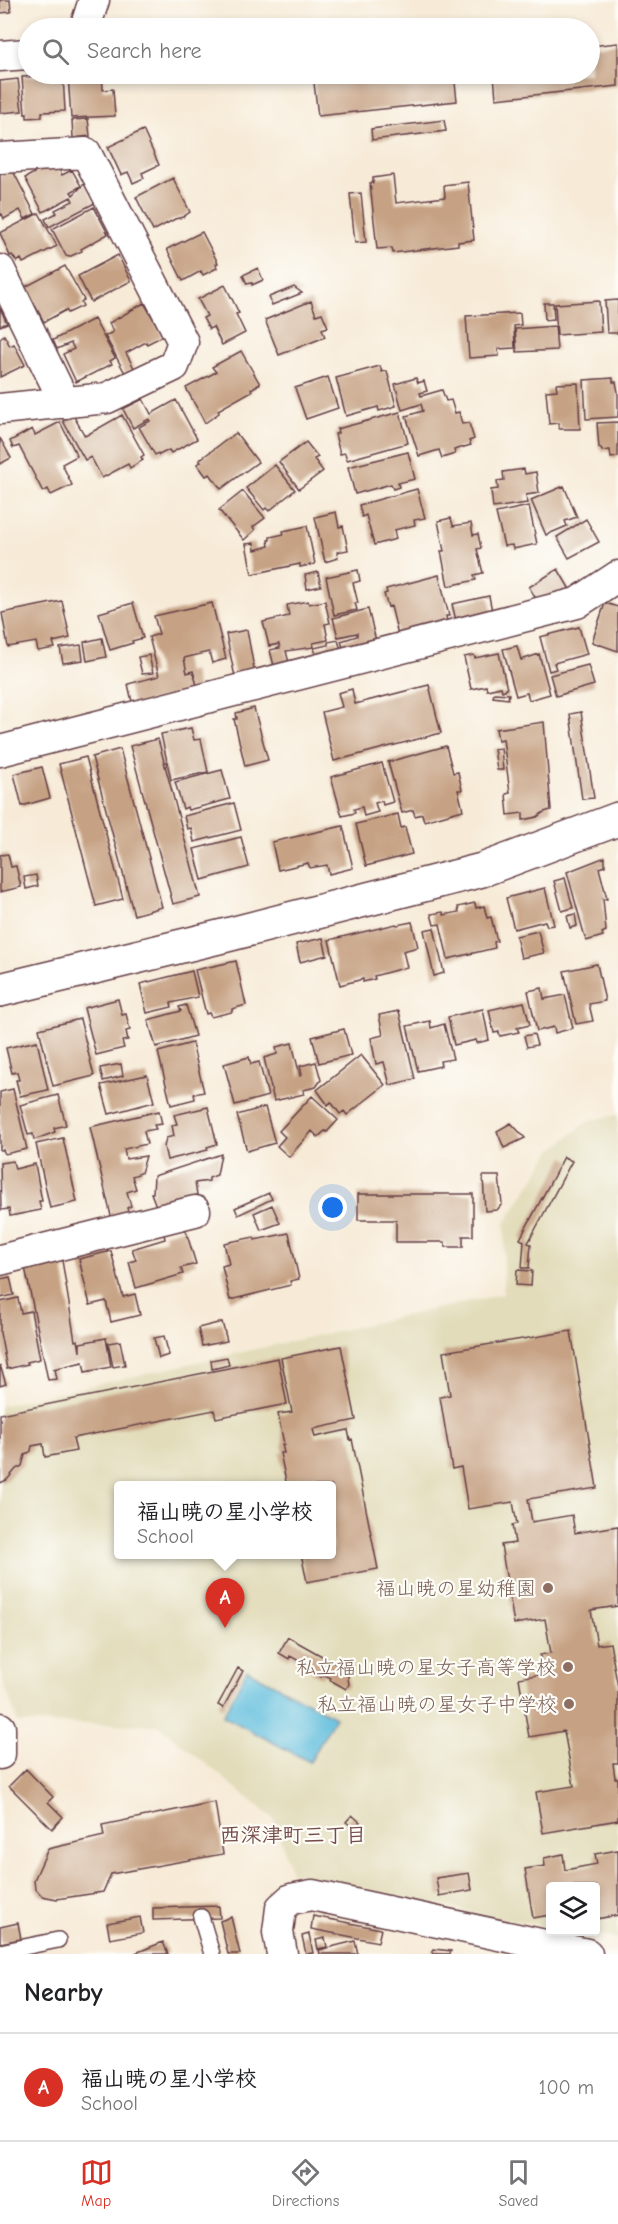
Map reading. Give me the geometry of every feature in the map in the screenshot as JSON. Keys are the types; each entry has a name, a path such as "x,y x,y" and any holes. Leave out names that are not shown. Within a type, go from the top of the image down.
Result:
{"street":[{"path":"88,18 94,0"},
{"path":"0,56 18,55"},
{"path":"0,158 86,153 183,342 174,366 107,398 0,410"},
{"path":"0,270 64,403"},
{"path":"0,751 577,603 618,576"},
{"path":"0,990 482,870 618,819"},
{"path":"0,1260 195,1211"},
{"path":"0,1728 0,1754"},
{"path":"282,1954 278,1932 281,1908 291,1899 312,1895 472,1942 587,1954"}],"lane":[{"path":"201,1917 212,1954"},
{"path":"0,1952 58,1940"}],"shaded area":[{"path":"618,1115 618,1939 600,1936 600,1882 546,1882 546,1926 487,1916 291,1872 274,1819 158,1725 18,1723 0,1672 0,1406 503,1294 505,1223 552,1150 590,1120"}],"water":[{"path":"247,1670 335,1717 310,1762 223,1716"}],"building":[{"path":"0,0 10,0 11,12 0,13"},
{"path":"618,43 618,86 496,99 495,84 600,84 600,45"},
{"path":"18,79 22,111 0,113 0,81"},
{"path":"23,84 64,84 65,111 42,112 42,117 27,118 27,113 25,114"},
{"path":"69,84 103,84 103,90 113,89 115,116 71,118"},
{"path":"314,84 455,84 457,101 318,116"},
{"path":"88,119 90,136 73,138 72,120"},
{"path":"444,120 446,131 372,140 371,129"},
{"path":"143,130 159,165 142,173 144,178 133,183 128,172 121,175 108,147"},
{"path":"48,165 57,166 62,175 72,170 81,186 71,192 73,195 85,183 95,203 49,227 45,219 57,213 55,210 73,201 71,197 43,212 25,178"},
{"path":"11,167 35,214 25,219 20,210 4,219 2,214 0,215 0,173"},
{"path":"393,175 396,203 445,197 444,185 468,182 474,240 458,242 458,245 393,253 392,248 377,249 370,183 373,183 373,178"},
{"path":"173,178 190,212 153,231 136,197"},
{"path":"361,193 366,242 355,243 350,194"},
{"path":"94,207 108,234 81,249 82,251 69,257 66,256 52,229"},
{"path":"39,213 57,246 23,263 21,259 17,262 12,255 10,256 0,233"},
{"path":"202,232 218,263 217,268 203,275 201,271 183,281 167,249"},
{"path":"118,255 131,281 91,302 78,276"},
{"path":"65,266 84,300 81,302 83,306 68,313 66,310 44,322 25,287"},
{"path":"258,268 263,280 252,285 252,283 247,284 243,275"},
{"path":"225,285 239,313 236,314 245,333 222,345 213,327 209,329 203,318 207,316 198,299"},
{"path":"294,287 302,293 272,305 269,297"},
{"path":"618,300 618,333 607,333 605,301"},
{"path":"311,301 316,315 322,313 328,327 322,329 325,337 279,355 265,320"},
{"path":"599,301 601,332 557,335 555,304"},
{"path":"144,303 163,336 126,353 134,368 125,373 105,336 113,332 109,323"},
{"path":"544,303 553,303 554,319 545,320"},
{"path":"0,308 7,323 0,326"},
{"path":"520,313 521,325 514,326 515,348 498,349 499,356 469,358 466,316"},
{"path":"94,319 115,358 110,361 112,364 76,382 63,354 74,349 71,343 57,349 53,340"},
{"path":"555,326 557,350 517,352 515,329"},
{"path":"4,335 10,346 14,344 25,365 0,377 0,338"},
{"path":"241,351 260,384 218,410 219,413 205,423 186,388 216,372 212,367"},
{"path":"380,366 382,372 387,371 396,406 379,411 378,407 346,416 336,378"},
{"path":"328,377 338,408 306,419 295,388"},
{"path":"416,378 418,383 424,381 427,391 420,393 421,396 442,390 446,401 451,400 455,413 459,412 462,424 469,423 474,439 469,441 471,445 454,450 455,454 442,458 439,450 419,456 406,416 423,411 421,404 402,410 395,384"},
{"path":"613,378 618,392 618,417 586,419 584,380"},
{"path":"578,383 580,429 559,429 559,423 549,424 546,391 557,390 556,384"},
{"path":"143,399 151,414 176,400 197,439 171,453 169,450 155,455 139,427 150,421 149,419 133,428 123,409"},
{"path":"400,412 408,443 347,460 345,453 340,454 335,434 338,433 337,429"},
{"path":"73,415 85,436 122,415 144,455 141,457 143,460 130,468 128,464 102,478 91,457 85,460 63,421"},
{"path":"60,422 77,456 62,464 72,485 51,495 48,489 43,492 19,446 13,448 10,441 32,429 35,435"},
{"path":"618,422 618,457 611,458 610,450 602,451 599,448 597,423"},
{"path":"236,433 258,462 221,489 210,474 206,476 197,464 201,462 199,460"},
{"path":"0,438 11,458 0,464"},
{"path":"306,442 318,457 314,459 323,471 299,489 279,462"},
{"path":"408,452 415,479 398,483 399,487 393,489 391,484 355,494 348,467"},
{"path":"275,465 295,490 269,511 266,508 264,510 246,488"},
{"path":"524,469 525,474 536,472 539,493 526,495 527,503 493,508 491,490 498,489 497,481 504,480 503,472"},
{"path":"564,486 577,517 565,521 567,526 546,535 531,500"},
{"path":"417,489 425,518 414,520 415,525 394,530 396,539 374,545 366,515 362,517 359,505"},
{"path":"243,491 265,518 253,527 255,530 244,540 219,510"},
{"path":"529,506 537,544 513,549 512,545 504,546 496,513"},
{"path":"336,512 339,527 343,526 348,550 337,552 338,558 325,562 315,517"},
{"path":"451,518 453,526 471,523 473,535 478,534 481,548 477,549 483,573 474,575 476,580 448,586 438,521"},
{"path":"586,519 599,542 569,558 557,537"},
{"path":"307,526 315,564 300,567 300,564 252,574 246,544 254,543 255,550 269,546 270,537 284,534 283,531"},
{"path":"558,569 572,593 542,609 529,587"},
{"path":"358,570 360,581 353,583 358,603 355,603 357,610 334,615 326,577"},
{"path":"318,572 321,586 307,589 305,575"},
{"path":"439,575 449,616 446,616 447,622 398,635 391,606 388,607 384,594 387,593 386,589"},
{"path":"489,596 493,616 458,629 452,604"},
{"path":"62,601 70,638 53,642 55,648 38,651 36,642 8,647 2,613"},
{"path":"308,601 309,604 325,601 330,623 325,624 328,640 313,643 314,647 286,651 290,667 275,670 270,650 280,648 279,644 269,646 263,622 289,616 287,605"},
{"path":"133,603 143,638 110,650 99,613"},
{"path":"212,603 226,659 212,663 209,652 184,658 187,673 193,671 198,689 133,706 128,684 159,676 149,637 159,634 154,616"},
{"path":"605,603 618,607 618,651 592,642"},
{"path":"368,609 378,649 346,658 341,641 357,636 357,633 338,637 333,618"},
{"path":"579,627 587,654 554,663 556,669 549,671 540,637"},
{"path":"247,630 255,674 235,677 226,634"},
{"path":"102,638 106,657 87,661 84,642"},
{"path":"338,640 342,654 317,660 314,648"},
{"path":"81,645 83,660 63,663 60,648"},
{"path":"517,646 521,660 539,654 550,694 529,700 527,693 516,696 503,649"},
{"path":"499,653 507,689 502,691 501,687 487,690 486,686 471,689 464,657 474,655 475,658"},
{"path":"149,655 153,673 142,674 138,657"},
{"path":"588,665 594,685 556,696 550,675"},
{"path":"429,685 441,733 334,761 322,712 342,707 338,693 352,689 355,704"},
{"path":"494,693 509,694 508,699 493,697"},
{"path":"254,708 268,760 245,766 234,719 237,719 236,713"},
{"path":"581,712 594,798 582,799 570,714"},
{"path":"544,722 551,810 537,817 523,820 523,813 508,815 506,794 510,793 503,739 498,740 496,729"},
{"path":"191,728 194,740 201,739 208,772 171,780 161,734"},
{"path":"158,739 200,897 173,904 130,746"},
{"path":"446,746 453,773 458,772 462,790 458,790 463,810 424,821 422,814 415,816 413,810 402,813 388,762"},
{"path":"501,748 503,770 497,770 494,749"},
{"path":"120,749 162,907 134,915 92,757"},
{"path":"86,757 123,899 96,906 59,764"},
{"path":"382,763 393,802 383,805 382,801 375,803 378,812 364,816 362,807 354,809 355,813 342,816 331,777"},
{"path":"42,767 50,798 22,806 14,774"},
{"path":"222,770 230,799 188,810 187,807 183,809 175,782"},
{"path":"234,803 241,830 194,842 191,828 187,829 184,816"},
{"path":"398,814 401,828 405,827 412,854 366,866 356,824"},
{"path":"343,826 353,868 329,874 327,865 310,868 308,863 278,870 272,842"},
{"path":"241,837 249,867 202,880 194,849"},
{"path":"8,854 11,867 16,866 21,887 0,892 0,855"},
{"path":"605,857 605,866 599,868 607,899 603,899 606,931 602,933 603,936 586,941 567,872"},
{"path":"36,875 38,886 26,889 24,877"},
{"path":"565,878 573,908 562,911 554,881"},
{"path":"545,888 554,925 547,926 545,921 514,929 506,898"},
{"path":"475,903 476,908 484,906 487,918 491,917 497,941 494,942 495,948 448,959 440,924 434,925 431,914 443,912 444,915 459,912 458,907"},
{"path":"575,914 577,926 570,928 567,916"},
{"path":"412,922 418,947 403,951 407,967 374,976 375,979 363,982 363,979 340,985 329,940"},
{"path":"434,928 444,973 434,976 424,930"},
{"path":"538,931 544,953 521,958 516,936"},
{"path":"323,938 327,955 300,962 296,944"},
{"path":"236,961 246,1005 232,1009 232,1012 211,1017 209,1013 206,1014 195,970"},
{"path":"597,964 605,1001 589,1004 593,1021 576,1024 564,971"},
{"path":"192,971 198,997 171,1003 172,1007 147,1013 140,984"},
{"path":"542,988 544,999 565,995 573,1028 555,1033 554,1027 537,1031 528,991"},
{"path":"118,999 122,1015 126,1014 130,1030 126,1031 128,1040 122,1041 124,1048 96,1055 84,1008"},
{"path":"524,1002 530,1025 517,1028 519,1032 500,1036 499,1032 494,1033 489,1010"},
{"path":"186,1005 195,1036 156,1047 148,1020 181,1011 179,1007"},
{"path":"483,1009 489,1040 477,1043 476,1040 454,1045 448,1017"},
{"path":"399,1011 415,1079 390,1085 384,1062 376,1064 371,1038 383,1035 379,1015"},
{"path":"80,1019 94,1076 53,1086 39,1029"},
{"path":"430,1021 431,1028 444,1024 453,1059 440,1061 441,1066 418,1071 407,1026"},
{"path":"344,1029 351,1055 319,1063 312,1037"},
{"path":"534,1034 537,1045 527,1047 524,1036"},
{"path":"37,1041 48,1090 20,1096 16,1080 19,1080 17,1072 12,1073 6,1048"},
{"path":"192,1043 204,1092 194,1094 195,1099 171,1105 158,1052"},
{"path":"292,1043 300,1076 302,1075 300,1066 316,1062 321,1080 316,1087 303,1090 304,1094 274,1101 264,1058 277,1054 276,1047"},
{"path":"361,1055 385,1085 347,1115 344,1111 340,1114 331,1102 328,1105 317,1090"},
{"path":"249,1057 251,1064 259,1062 268,1096 235,1105 224,1064"},
{"path":"121,1064 123,1076 103,1081 100,1068"},
{"path":"147,1075 154,1102 109,1114 101,1085"},
{"path":"13,1089 27,1149 5,1154 3,1150 0,1150 0,1092"},
{"path":"58,1095 66,1125 54,1128 55,1132 34,1140 33,1134 28,1135 20,1105"},
{"path":"312,1096 338,1120 327,1132 325,1131 318,1137 312,1131 289,1157 277,1146 285,1137 279,1131"},
{"path":"208,1107 217,1144 207,1147 208,1150 167,1160 164,1147 166,1138 174,1136 172,1125 177,1124 174,1115"},
{"path":"265,1107 275,1143 247,1151 237,1115"},
{"path":"159,1111 162,1124 154,1125 156,1129 144,1131 147,1144 124,1149 126,1159 146,1156 141,1173 132,1176 136,1189 127,1192 131,1206 127,1208 129,1215 112,1220 90,1127"},
{"path":"511,1123 525,1138 504,1148 497,1131"},
{"path":"63,1138 77,1202 50,1208 36,1144"},
{"path":"221,1154 217,1175 209,1178 209,1181 195,1183 197,1195 156,1206 151,1193 153,1193 154,1176"},
{"path":"564,1157 572,1161 528,1243 531,1244 529,1268 522,1268 524,1241 520,1239"},
{"path":"13,1161 15,1169 35,1164 42,1201 39,1201 41,1210 10,1216 9,1209 1,1210 0,1163"},
{"path":"483,1176 499,1176 502,1204 497,1210 485,1211"},
{"path":"269,1193 272,1199 238,1215 235,1208"},
{"path":"358,1194 473,1194 473,1236 463,1236 463,1247 445,1247 445,1242 396,1242 396,1220 358,1220"},
{"path":"272,1205 280,1223 261,1230 254,1213"},
{"path":"185,1228 196,1264 181,1268 183,1274 136,1288 129,1262 136,1260 132,1249 165,1239 164,1234"},
{"path":"289,1233 299,1279 290,1281 291,1285 230,1300 222,1266 229,1264 224,1243"},
{"path":"111,1251 123,1297 135,1294 140,1315 111,1322 106,1301 90,1305 79,1259"},
{"path":"62,1260 75,1341 78,1340 80,1352 80,1343 106,1338 111,1367 85,1372 83,1362 53,1369 55,1369 57,1379 48,1380 25,1267"},
{"path":"517,1270 532,1271 531,1286 516,1285"},
{"path":"10,1277 14,1295 0,1298 0,1279"},
{"path":"18,1298 21,1313 31,1311 40,1359 7,1369 0,1333 0,1302"},
{"path":"222,1322 227,1341 202,1346 198,1328"},
{"path":"571,1331 597,1488 528,1499 532,1522 572,1515 575,1533 618,1526 618,1606 591,1610 597,1645 610,1643 618,1688 618,1763 613,1763 615,1778 618,1778 618,1820 543,1833 536,1792 574,1786 564,1731 529,1737 519,1678 543,1674 540,1655 551,1653 545,1619 514,1624 501,1545 515,1543 512,1525 517,1524 513,1502 468,1509 461,1467 452,1469 440,1397 450,1395 443,1352"},
{"path":"164,1336 169,1355 159,1358 154,1338"},
{"path":"120,1341 125,1365 113,1367 108,1343"},
{"path":"341,1346 356,1420 313,1429 315,1437 348,1430 350,1440 352,1439 378,1569 307,1582 302,1559 336,1559 336,1481 286,1481 280,1453 284,1453 282,1444 284,1444 278,1414 292,1412 281,1358"},
{"path":"227,1357 229,1365 212,1369 211,1360"},
{"path":"278,1358 287,1404 216,1418 214,1410 73,1438 76,1451 45,1457 43,1444 32,1446 31,1451 25,1455 22,1466 16,1469 7,1480 0,1483 0,1414"},
{"path":"0,1365 6,1384 0,1386"},
{"path":"288,1637 347,1670 349,1685 346,1689 323,1674 321,1677 311,1672 313,1668 279,1653"},
{"path":"238,1668 243,1671 223,1708 218,1705"},
{"path":"26,1769 53,1797 48,1802 63,1817 52,1829 9,1786"},
{"path":"215,1802 223,1854 111,1874 103,1892 57,1899 42,1896 35,1888 34,1880 48,1849 104,1836 102,1825"},
{"path":"352,1815 360,1822 355,1829 346,1822"},
{"path":"618,1850 618,1915 600,1918 600,1882 546,1882 546,1916 533,1918 525,1869 545,1866 544,1858 563,1854 565,1870 597,1864 595,1854"},
{"path":"469,1873 472,1890 439,1896 436,1878"},
{"path":"219,1906 220,1918 153,1920 153,1908"},
{"path":"313,1916 381,1929 378,1942 311,1929"},
{"path":"140,1917 143,1933 110,1939 107,1923"},
{"path":"231,1917 240,1954 228,1954 220,1921"},
{"path":"18,1923 21,1939 0,1943 0,1927"},
{"path":"309,1934 313,1953 306,1954 302,1936"},
{"path":"325,1938 327,1947 318,1949 316,1940"},
{"path":"355,1941 358,1954 320,1954 319,1950"},
{"path":"163,1942 168,1954 133,1954"},
{"path":"433,1949 451,1951 450,1954 433,1954"}],"place":[{"name":"福山暁の星幼稚園","path":"548,1588"},
{"name":"福山暁の星小学校","path":"225,1628"},
{"name":"私立福山暁の星女子高等学校","path":"568,1667"},
{"name":"私立福山暁の星女子中学校","path":"569,1704"}],"district":[{"name":"西深津町三丁目","path":"293,1835"}]}
